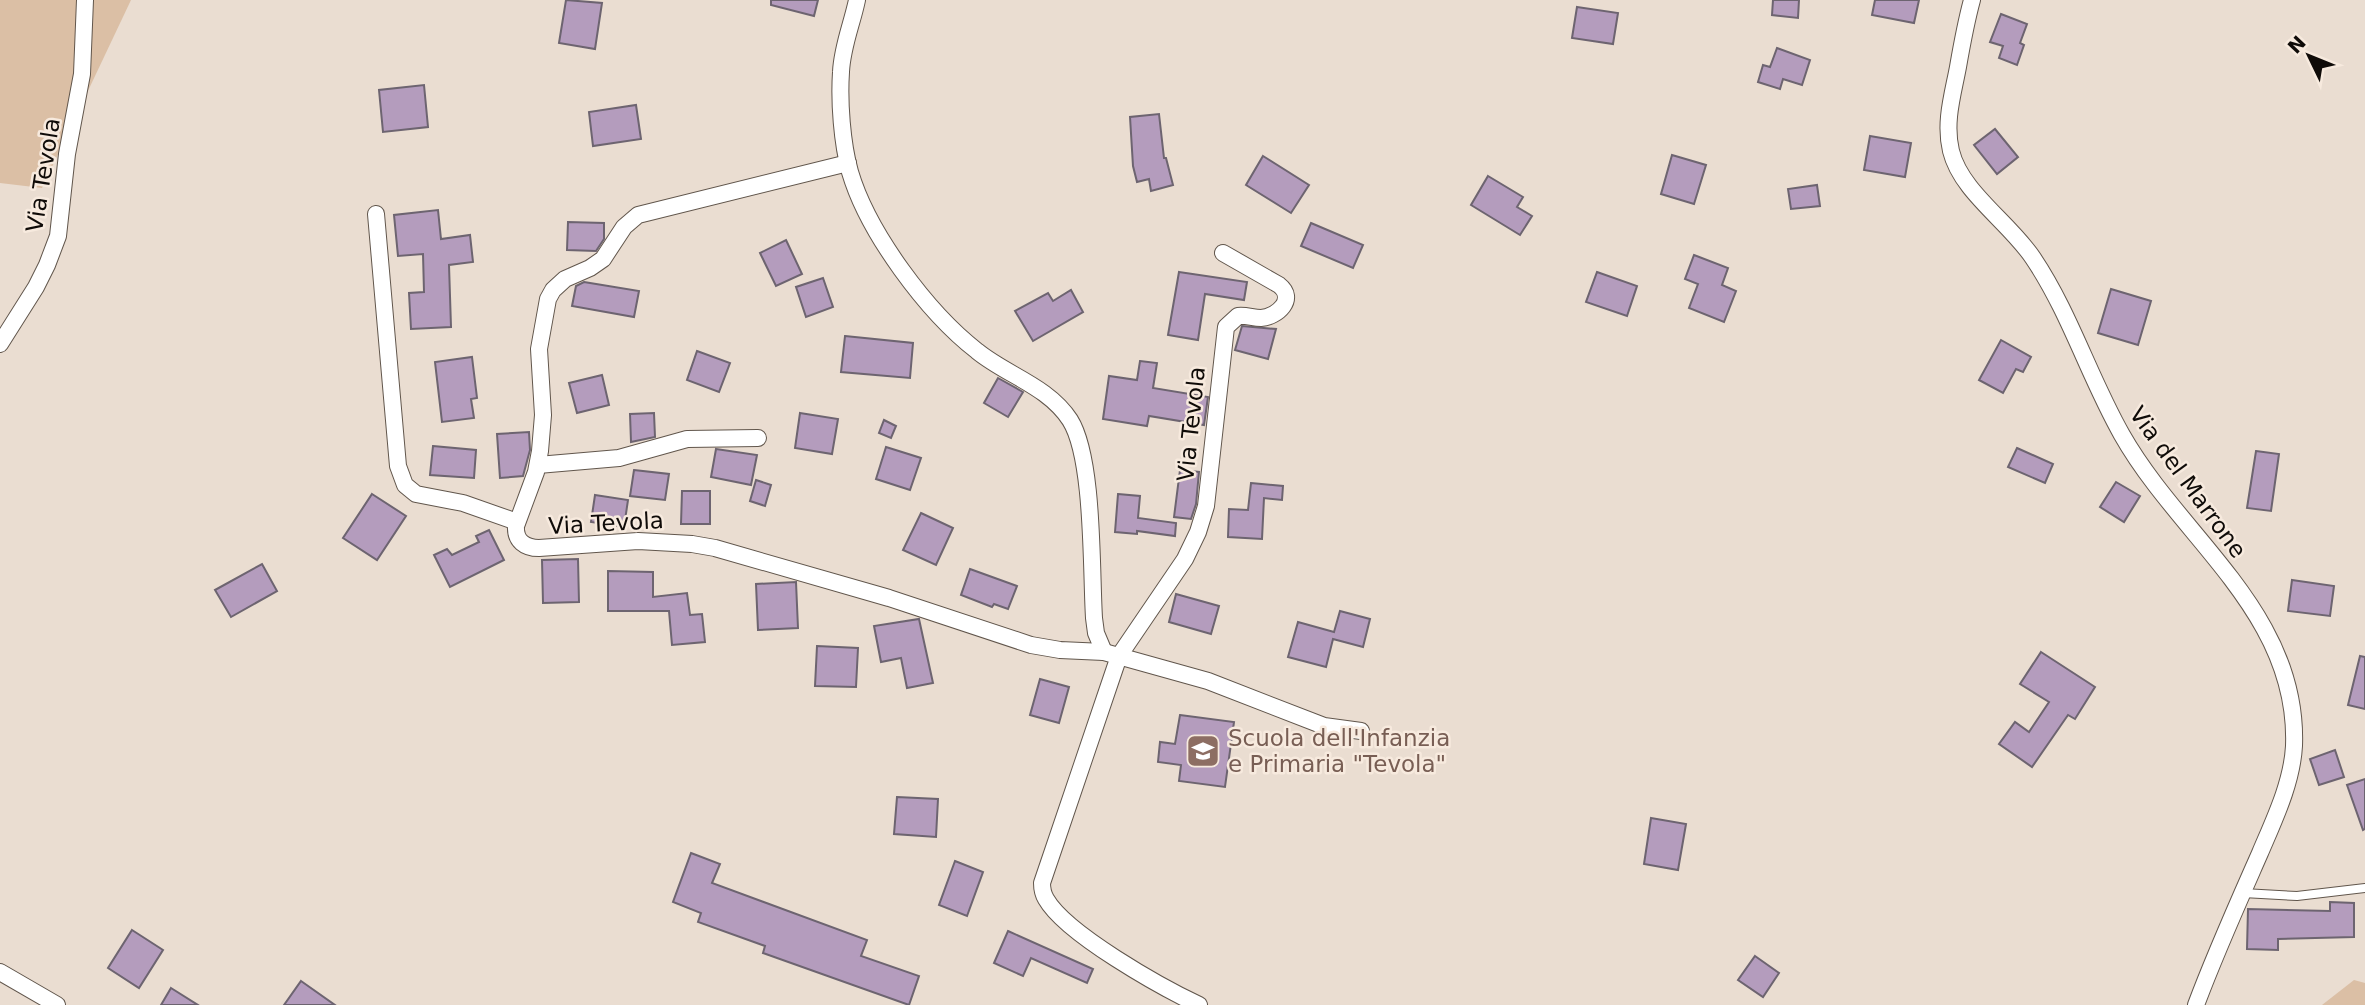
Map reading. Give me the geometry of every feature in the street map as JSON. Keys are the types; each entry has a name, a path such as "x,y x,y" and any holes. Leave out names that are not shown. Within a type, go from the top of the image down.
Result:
{"street":[{"name":"Via Tevola","path":"0,344 42,276 58,236 67,154 82,74 85,0"},
{"path":"857,0 844,51 841,101 848,163 863,205 904,272 948,325 986,358 1046,395 1072,424 1084,461 1096,633 1111,654"},
{"name":"Via del Marrone","path":"1972,0 1949,116 1949,139 1957,167 1972,190 2015,234 2037,264 2066,314 2123,437 2264,624 2288,690 2294,746 2292,763 2273,821 2196,1005"},
{"name":"Via Tevola","path":"848,163 638,215 627,223 600,262 557,285 547,304 538,349 544,415 538,465 517,522 517,538 533,548 638,541 702,546 739,554 856,588 1031,645 1111,654 1208,681 1324,726 1361,731"},
{"path":"376,214 398,466 402,480 408,489 420,495 463,503 517,522"},
{"name":"Via Tevola","path":"1199,1005 1152,980 1087,937 1052,907 1042,888 1111,654 1185,559 1201,523 1206,506 1226,327 1238,316 1261,318 1270,315 1281,308 1288,297 1279,285 1223,253"},
{"path":"538,465 619,458 687,439 758,438"},
{"path":"0,972 57,1005"}],"lane":[{"path":"2243,893 2297,896 2365,888"}],"shaded area":[{"path":"0,0 131,0 42,188 0,183"},
{"path":"2354,980 2365,983 2365,1005 2322,1005"}],"building":[{"path":"566,0 602,3 595,49 559,43"},
{"path":"771,0 818,0 814,16 771,5"},
{"path":"1773,0 1799,0 1798,18 1772,15"},
{"path":"1875,0 1919,0 1914,23 1872,15"},
{"path":"1577,7 1618,13 1613,44 1572,38"},
{"path":"2001,14 2027,24 2020,43 2024,45 2017,65 1999,58 2003,46 1990,42"},
{"path":"1777,48 1810,60 1802,85 1783,79 1780,89 1758,82 1763,65 1770,67"},
{"path":"424,85 428,127 383,132 379,90"},
{"path":"636,105 641,139 593,146 589,112"},
{"path":"1159,114 1164,158 1173,185 1151,191 1149,179 1137,182 1133,166 1130,117"},
{"path":"1995,129 2018,157 1997,174 1974,145"},
{"path":"1870,136 1911,143 1905,177 1864,170"},
{"path":"1672,155 1706,165 1694,204 1661,194"},
{"path":"1263,156 1309,185 1291,213 1246,185"},
{"path":"1488,176 1523,197 1517,207 1532,216 1520,235 1471,205"},
{"path":"1817,185 1820,206 1791,209 1788,189"},
{"path":"438,210 441,239 470,235 473,262 449,265 451,327 411,329 409,293 424,292 423,254 398,256 394,215"},
{"path":"568,222 604,223 604,239 596,251 567,250"},
{"path":"1311,223 1363,245 1353,268 1301,246"},
{"path":"786,240 802,274 776,286 760,253"},
{"path":"1694,255 1728,268 1722,285 1736,291 1724,322 1689,308 1698,284 1685,279"},
{"path":"1179,272 1247,282 1244,300 1205,294 1198,340 1168,335"},
{"path":"1597,272 1637,286 1627,316 1586,302"},
{"path":"823,278 833,307 806,317 796,287"},
{"path":"584,282 639,291 634,317 572,306 576,286"},
{"path":"2111,289 2151,301 2138,345 2098,333"},
{"path":"1071,290 1083,312 1033,341 1015,311 1048,293 1053,301"},
{"path":"1242,326 1276,329 1268,359 1235,350"},
{"path":"845,336 913,343 910,378 841,372"},
{"path":"2001,340 2031,357 2023,372 2016,369 2003,393 1979,380"},
{"path":"697,351 730,363 719,392 687,380"},
{"path":"472,357 477,398 471,399 474,418 442,422 435,362"},
{"path":"1140,361 1157,363 1153,388 1208,397 1204,425 1149,416 1147,426 1103,419 1109,376 1137,380"},
{"path":"602,375 609,405 577,413 569,383"},
{"path":"998,378 1023,392 1008,417 984,403"},
{"path":"654,413 655,437 631,442 630,414"},
{"path":"800,413 838,419 832,454 795,448"},
{"path":"884,420 896,426 891,438 879,433"},
{"path":"529,432 530,450 523,476 500,478 497,434"},
{"path":"433,446 476,450 474,478 430,475"},
{"path":"886,447 921,458 910,490 876,479"},
{"path":"2017,448 2053,464 2045,483 2008,467"},
{"path":"716,449 757,455 751,485 711,477"},
{"path":"2256,451 2279,454 2271,511 2247,508"},
{"path":"634,470 669,474 665,500 630,496"},
{"path":"1180,470 1199,472 1196,504 1191,519 1174,517"},
{"path":"756,480 771,485 765,506 750,501"},
{"path":"2116,482 2140,496 2124,522 2100,507"},
{"path":"1251,483 1283,486 1282,500 1264,498 1262,539 1228,537 1229,509 1248,510"},
{"path":"682,491 710,491 710,524 681,524"},
{"path":"372,494 406,516 377,560 343,538"},
{"path":"1118,494 1140,496 1138,518 1176,523 1175,536 1137,531 1137,534 1115,532"},
{"path":"595,495 628,500 624,527 591,522"},
{"path":"921,513 953,528 936,565 903,550"},
{"path":"489,530 504,560 450,587 434,555 447,549 452,555 479,542 476,536"},
{"path":"578,559 579,602 543,603 542,560"},
{"path":"262,564 277,591 231,617 215,590"},
{"path":"970,569 1017,586 1008,609 994,604 992,607 961,595"},
{"path":"608,571 653,572 653,597 687,593 690,615 702,614 705,642 672,645 669,611 608,611"},
{"path":"2292,580 2334,586 2330,616 2288,611"},
{"path":"796,582 798,628 758,630 756,584"},
{"path":"1176,594 1219,606 1211,634 1169,622"},
{"path":"1340,611 1370,619 1363,647 1333,639 1326,667 1288,657 1298,622 1334,632"},
{"path":"919,619 933,683 907,688 901,658 881,662 874,626"},
{"path":"817,646 858,648 856,687 815,686"},
{"path":"2041,652 2095,687 2075,719 2068,715 2032,767 1999,744 2015,722 2029,732 2049,702 2020,684"},
{"path":"2360,656 2365,657 2365,709 2348,705"},
{"path":"1040,679 1069,687 1059,723 1030,715"},
{"path":"1180,715 1234,722 1225,787 1179,781 1181,765 1158,762 1160,742 1175,744"},
{"path":"2335,750 2344,777 2319,785 2310,759"},
{"path":"2365,779 2365,829 2363,830 2347,785"},
{"path":"897,797 938,799 936,837 894,834"},
{"path":"1651,818 1686,824 1678,870 1644,864"},
{"path":"691,853 720,864 712,883 867,940 861,956 919,976 909,1005 763,953 765,946 698,922 701,913 673,902"},
{"path":"955,861 983,872 967,916 939,905"},
{"path":"2330,902 2354,903 2354,937 2278,939 2278,950 2247,949 2248,909 2330,911"},
{"path":"132,930 163,950 139,988 108,968"},
{"path":"1008,931 1093,969 1087,983 1031,958 1023,976 994,963"},
{"path":"1755,956 1779,973 1763,997 1738,980"},
{"path":"301,981 335,1005 284,1005"},
{"path":"171,988 198,1005 161,1005"}],"place":[{"name":"Scuola dell'Infanzia e Primaria \"Tevola\"","path":"1203,751"}]}
